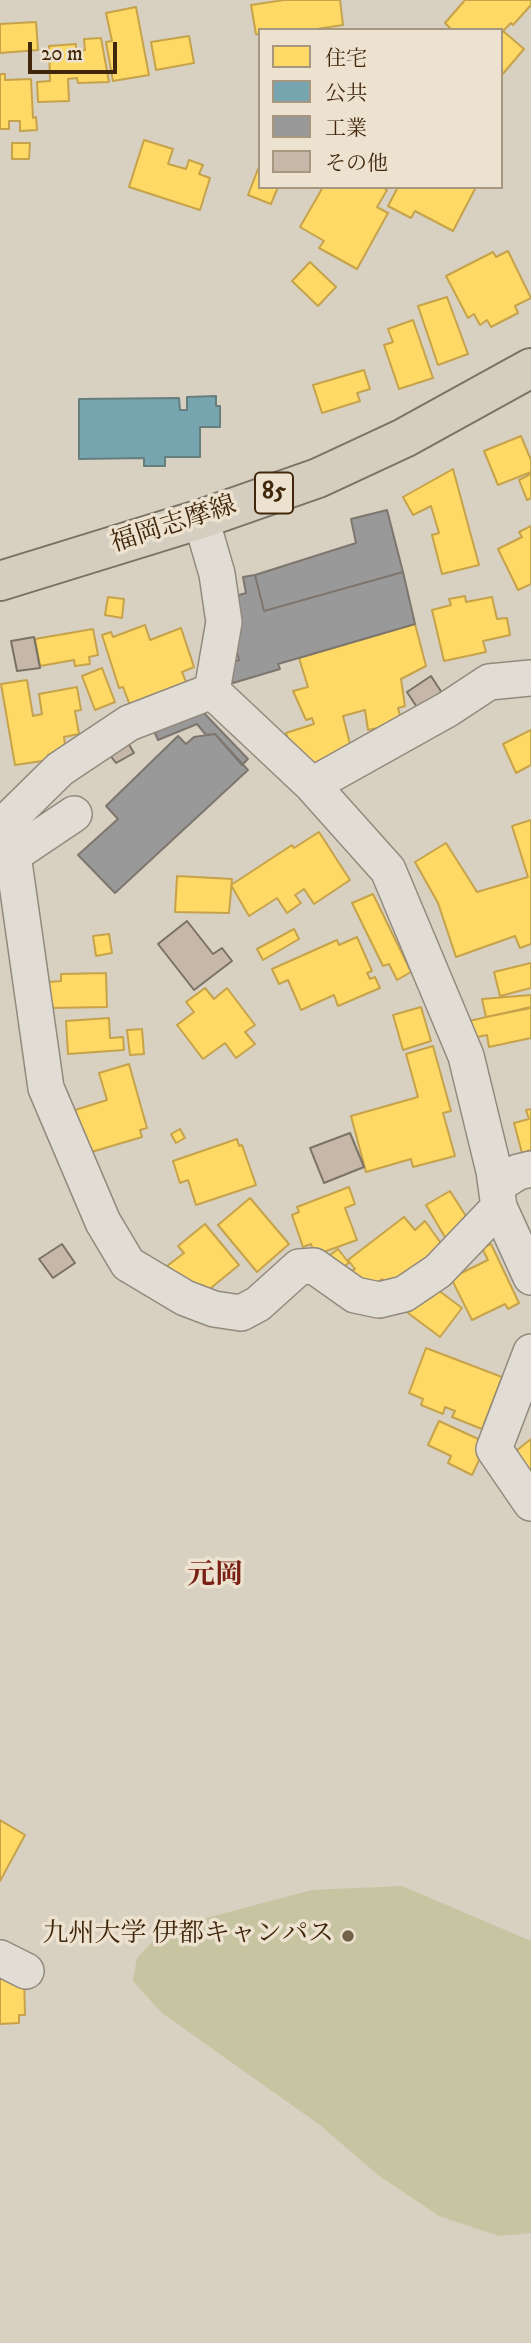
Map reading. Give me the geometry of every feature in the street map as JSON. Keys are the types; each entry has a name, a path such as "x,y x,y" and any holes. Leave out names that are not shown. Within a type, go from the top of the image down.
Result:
{"main road":[{"name":"福岡志摩線","path":"0,581 201,519 318,478 404,438 531,368"}],"street":[{"path":"201,519 217,574 224,622 212,691"},
{"path":"312,785 448,709 489,682 531,678"},
{"path":"212,691 312,785 388,870 408,912 466,1056 498,1196 531,1277"},
{"path":"212,691 128,723 60,769 6,836 46,1088 103,1222 128,1264 185,1298 214,1309 241,1313 258,1304 299,1267 314,1266 355,1295 379,1300 404,1294 438,1271 518,1172 531,1169"},
{"path":"6,836 74,814"},
{"path":"531,1352 494,1449 531,1503"}],"shaded area":[{"path":"402,1886 531,1941 531,2233 499,2236 439,2216 378,2175 320,2125 162,2013 133,1981 137,1958 160,1934 195,1921 312,1890"}],"building: 住宅":[{"path":"284,0 340,0 343,25 323,28 258,28 258,34 251,5"},
{"path":"465,0 531,0 531,5 513,25 511,23 503,31 503,28 450,28 445,23"},
{"path":"136,7 149,75 113,81 106,42 112,41 106,13"},
{"path":"36,22 38,50 0,53 0,24"},
{"path":"503,31 524,49 503,74"},
{"path":"189,36 194,63 156,70 151,42"},
{"path":"101,38 109,82 78,83 77,78 68,79 69,101 38,102 37,82 50,81 49,46 76,44 76,51 85,50 84,39"},
{"path":"0,74 5,74 5,80 31,79 33,118 36,117 37,130 20,131 20,121 9,121 9,129 0,129"},
{"path":"144,140 173,149 168,164 186,169 189,160 203,165 199,174 210,178 200,210 129,187"},
{"path":"12,143 30,143 29,159 12,159"},
{"path":"258,169 258,189 277,189 271,204 248,195"},
{"path":"322,189 387,190 377,207 388,213 357,269 319,248 324,241 300,227"},
{"path":"397,189 475,189 453,231 415,211 411,218 388,206"},
{"path":"508,251 531,298 515,306 518,313 491,327 487,320 480,325 474,314 468,318 446,276 493,252 496,257"},
{"path":"310,262 336,287 318,306 292,281"},
{"path":"447,297 468,354 438,365 418,306"},
{"path":"413,320 433,378 399,389 384,345 393,342 388,329"},
{"path":"364,370 370,389 357,393 360,401 322,413 313,385"},
{"path":"521,436 531,460 531,472 498,485 484,451"},
{"path":"453,469 479,565 442,574 432,535 439,533 431,506 413,515 403,497"},
{"path":"531,474 531,498 527,500 519,480"},
{"path":"531,526 531,584 518,590 498,549 522,537 519,532"},
{"path":"465,596 466,602 492,597 497,619 507,618 510,635 483,641 486,652 444,661 432,610 451,605 449,599"},
{"path":"108,597 124,599 122,618 105,615"},
{"path":"415,624 426,666 401,679 405,706 398,708 402,723 368,730 365,710 343,716 352,752 298,771 286,733 314,724 312,718 306,720 293,691 308,687 299,658"},
{"path":"145,625 150,640 181,628 194,667 182,672 186,682 131,708 123,687 119,688 102,635 111,632 113,637"},
{"path":"93,629 98,655 89,657 90,664 75,666 74,660 40,666 35,639"},
{"path":"102,668 115,702 95,710 82,676"},
{"path":"27,680 33,716 42,714 39,694 77,687 81,710 75,711 79,734 64,737 66,752 48,755 49,760 15,765 1,684"},
{"path":"531,730 531,765 516,773 503,744"},
{"path":"531,820 531,944 520,948 515,936 456,957 438,903 415,862 446,843 477,892 528,877 512,826"},
{"path":"319,832 350,880 314,904 304,889 295,895 301,903 287,913 277,898 249,916 231,885 292,845 294,848"},
{"path":"177,876 232,879 229,913 175,912"},
{"path":"373,894 411,972 397,980 389,964 383,966 352,903"},
{"path":"294,929 299,939 263,960 257,949"},
{"path":"109,934 112,953 96,956 93,936"},
{"path":"357,937 372,971 367,973 370,979 375,977 380,988 338,1006 334,995 301,1010 288,980 279,984 272,969 337,940 339,945"},
{"path":"531,963 531,988 500,996 494,972"},
{"path":"106,973 107,1007 50,1008 49,982 61,981 61,974"},
{"path":"205,988 214,999 227,988 255,1025 245,1032 255,1044 236,1058 225,1043 203,1059 177,1025 194,1012 186,1002"},
{"path":"531,995 531,1008 486,1017 482,999"},
{"path":"421,1007 431,1041 403,1050 393,1015"},
{"path":"531,1007 531,1038 489,1047 487,1035 473,1038 469,1021"},
{"path":"109,1018 110,1038 123,1037 124,1050 68,1054 66,1021"},
{"path":"142,1029 144,1054 130,1055 127,1030"},
{"path":"433,1046 451,1111 443,1113 455,1156 413,1167 411,1159 366,1172 351,1116 418,1097 406,1054"},
{"path":"129,1064 147,1128 140,1130 142,1137 88,1153 75,1110 107,1100 99,1073"},
{"path":"531,1109 531,1150 522,1153 514,1123 529,1119 526,1110"},
{"path":"180,1129 185,1138 176,1143 171,1134"},
{"path":"237,1139 239,1146 242,1145 256,1185 196,1205 188,1180 180,1183 173,1161"},
{"path":"349,1187 355,1204 345,1208 357,1240 315,1255 311,1244 303,1247 292,1215 299,1212 297,1207"},
{"path":"450,1191 471,1224 446,1239 426,1205"},
{"path":"250,1198 289,1244 257,1272 218,1225"},
{"path":"404,1217 415,1230 425,1221 443,1246 389,1288 382,1279 367,1291 351,1271 355,1269 348,1260"},
{"path":"205,1224 239,1265 195,1301 167,1266 184,1253 178,1246"},
{"path":"491,1244 519,1303 508,1309 505,1304 472,1320 451,1278 488,1260 482,1248"},
{"path":"338,1249 349,1263 332,1274 322,1261"},
{"path":"430,1284 462,1308 440,1337 408,1313"},
{"path":"426,1348 502,1377 482,1429 452,1417 455,1411 445,1407 443,1414 421,1405 423,1399 409,1393"},
{"path":"439,1421 487,1443 472,1475 448,1463 451,1456 428,1445"},
{"path":"531,1439 531,1490 506,1459"},
{"path":"0,1820 25,1835 0,1881"},
{"path":"24,1978 25,2015 19,2015 19,2023 0,2024 0,1979"}],"building: 公共":[{"path":"216,396 216,406 220,406 220,427 200,427 200,457 165,457 165,466 144,466 144,458 79,459 79,399 179,398 180,410 187,410 187,397"}],"building: 工業":[{"path":"387,510 403,572 264,611 255,575 356,543 351,519"},
{"path":"403,572 415,624 278,664 280,669 233,683 227,664 239,660 230,627 232,597 246,593 243,577 255,575 264,611"},
{"path":"201,710 248,759 242,765 215,734 206,735 197,724 158,740 154,731"},
{"path":"215,734 248,770 115,893 78,855 118,819 106,806 178,736 186,744 194,737"}],"building: その他":[{"path":"34,637 40,668 17,671 11,641"},
{"path":"431,676 444,696 420,712 407,692"},
{"path":"128,743 134,753 116,763 109,754"},
{"path":"187,921 213,954 222,948 232,961 194,990 158,944"},
{"path":"350,1133 364,1167 324,1183 310,1148"},
{"path":"62,1244 75,1263 53,1278 39,1259"}],"place":[{"name":"九州大学 伊都キャンパス","path":"348,1936"}],"district":[{"name":"元岡","path":"215,1577"}]}
